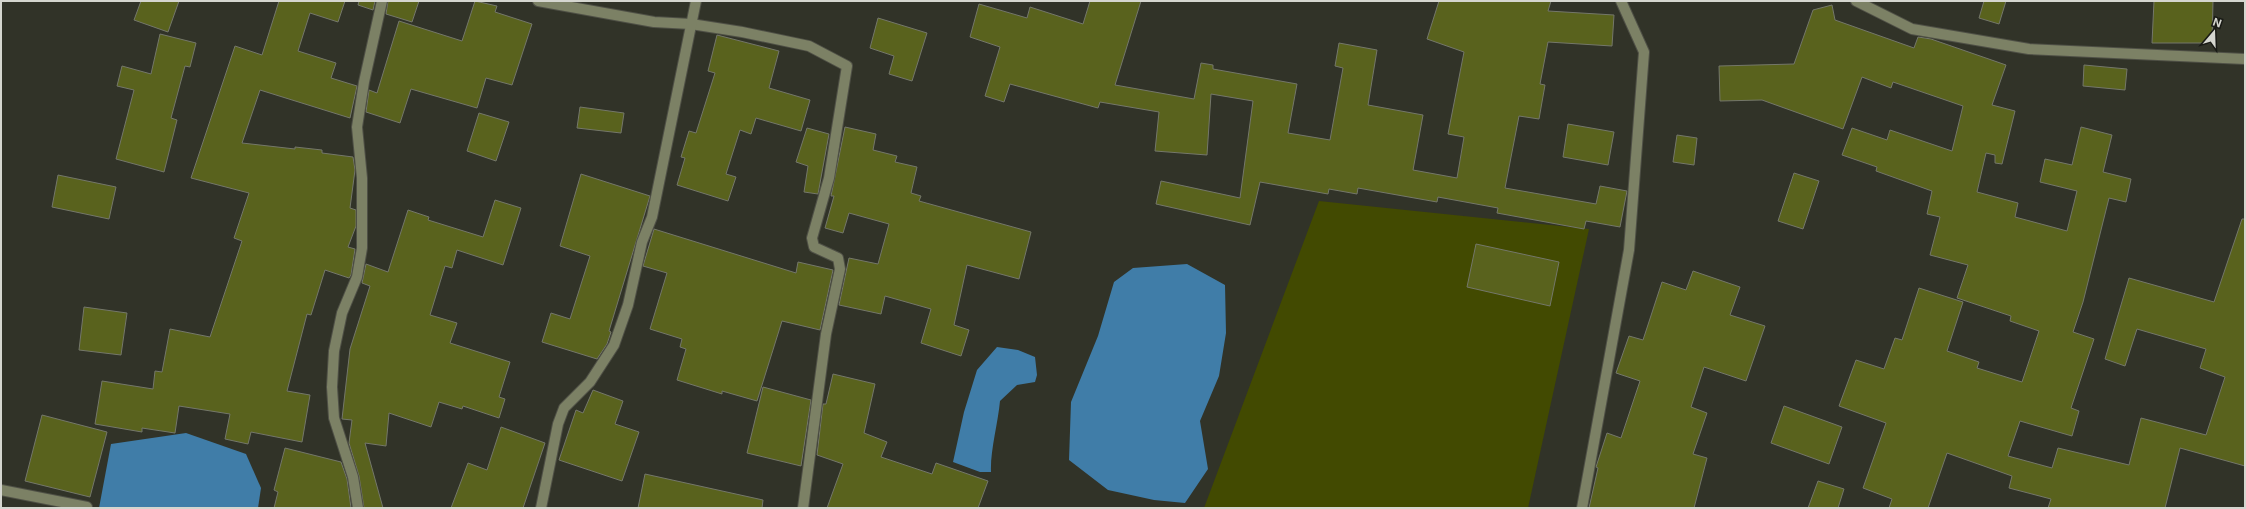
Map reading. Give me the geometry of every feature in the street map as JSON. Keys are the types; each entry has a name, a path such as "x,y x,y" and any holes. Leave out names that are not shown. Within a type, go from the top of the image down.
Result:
{"street":[{"path":"358,508 353,477 334,418 332,387 334,351 342,313 357,277 362,248 362,178 357,127 364,82 382,1"},
{"path":"538,1 654,22 691,24 809,46 847,66 829,178 812,238 814,247 838,258 840,269 826,334 803,508"},
{"path":"541,508 558,424 564,408 600,369 614,345 628,305 642,242 654,210 696,1"},
{"path":"1582,508 1629,250 1644,60 1644,52 1621,1"},
{"path":"1856,1 1912,29 2029,48 2245,59"},
{"path":"1,490 87,507"}],"green space":[{"path":"1319,201 1589,229 1528,508 1204,508"}],"water":[{"path":"1187,264 1225,285 1226,333 1219,376 1200,421 1208,469 1185,503 1154,500 1108,490 1069,460 1071,402 1098,336 1114,282 1133,268"},
{"path":"997,347 1018,350 1035,357 1037,375 1035,382 1017,385 1000,401 991,472 980,472 953,462 964,412 977,370"},
{"path":"186,433 246,454 261,488 258,508 99,508 111,444"}],"building":[{"path":"141,1 179,1 168,32 134,20"},
{"path":"279,1 345,1 338,22 310,13 298,51 336,63 331,78 357,86 350,118 260,90 242,143 295,149 295,147 322,150 322,153 353,157 355,170 350,208 356,210 356,226 348,247 355,249 351,275 349,278 325,270 311,315 307,314 287,391 310,395 302,442 251,432 248,444 225,439 230,414 179,406 175,433 142,428 142,432 95,424 102,381 153,389 155,371 162,372 170,329 210,337 242,241 234,238 249,193 191,178 235,46 262,55"},
{"path":"359,1 375,1 373,10 358,5"},
{"path":"388,1 419,1 412,22 386,14"},
{"path":"475,1 497,6 495,12 532,24 512,85 486,78 477,108 411,89 400,123 366,112 369,90 377,93 399,21 462,41"},
{"path":"1090,1 1141,1 1115,85 1194,99 1201,63 1213,65 1213,69 1297,84 1288,133 1330,140 1343,68 1335,66 1339,43 1377,50 1368,105 1423,115 1413,170 1457,178 1464,137 1448,134 1464,52 1427,39 1439,1 1551,1 1548,11 1614,15 1612,46 1548,42 1540,84 1545,85 1539,119 1519,116 1505,188 1596,204 1600,186 1627,191 1620,227 1586,221 1584,229 1497,213 1498,208 1438,197 1437,202 1358,188 1357,194 1329,189 1328,194 1260,182 1250,225 1156,204 1161,181 1240,198 1253,101 1211,94 1207,155 1155,151 1159,112 1100,102 1098,108 1010,84 1004,102 985,96 1000,47 970,37 979,4 1027,18 1030,7 1083,24"},
{"path":"1984,1 2006,1 1999,24 1979,18"},
{"path":"2154,1 2213,1 2212,43 2152,43"},
{"path":"1832,5 1835,20 1914,48 1918,37 1931,39 2006,65 1992,105 2015,111 2002,164 1995,163 1995,155 1986,153 1977,192 2018,203 2015,217 2067,231 2077,191 2040,182 2045,159 2072,165 2081,127 2112,135 2103,172 2131,179 2126,202 2109,198 2083,302 2073,332 2094,339 2071,408 2079,411 2072,436 2020,421 2008,456 2052,468 2058,448 2129,465 2141,418 2206,435 2225,377 2200,368 2206,349 2137,329 2125,366 2105,359 2129,278 2214,302 2242,219 2245,219 2245,466 2180,448 2165,508 2048,508 2051,499 2009,488 2012,476 1947,453 1928,508 1889,508 1892,499 1863,488 1886,423 1839,406 1856,360 1884,369 1895,338 1902,340 1919,288 1963,302 1947,351 1979,362 1977,368 2022,382 2039,331 2010,321 2011,316 1957,298 1968,265 1930,255 1940,217 1927,214 1932,191 1876,171 1877,167 1842,155 1852,128 1887,140 1890,130 1952,151 1963,106 1893,82 1891,88 1862,77 1843,129 1762,100 1720,101 1719,66 1794,64 1813,10"},
{"path":"878,18 927,33 912,81 889,74 894,56 870,48"},
{"path":"160,34 196,43 190,67 185,66 171,118 177,120 164,172 116,159 134,90 117,86 122,66 151,74"},
{"path":"717,35 779,51 769,88 810,100 801,131 756,118 751,134 740,130 726,174 736,177 728,201 677,185 685,158 681,157 689,131 696,133 715,73 708,71"},
{"path":"2084,65 2127,69 2125,90 2083,86"},
{"path":"580,107 624,113 621,133 577,128"},
{"path":"479,113 509,122 496,161 467,151"},
{"path":"1568,124 1614,132 1608,165 1563,157"},
{"path":"845,127 876,134 873,150 897,156 895,162 917,167 911,193 921,196 919,201 1031,232 1019,279 967,265 954,325 969,330 961,356 921,343 931,309 885,296 881,314 839,305 849,258 878,264 889,224 849,213 843,233 825,228 834,196 831,196"},
{"path":"807,128 829,134 818,194 804,192 808,166 796,162"},
{"path":"1677,135 1697,138 1694,165 1673,162"},
{"path":"1794,173 1819,181 1803,229 1778,221"},
{"path":"581,174 650,196 609,331 611,332 607,344 597,359 542,342 551,313 570,319 590,256 560,246"},
{"path":"58,175 116,187 109,219 52,207"},
{"path":"495,200 521,208 503,265 457,250 452,268 445,266 430,315 457,323 450,343 510,362 499,397 505,399 499,418 463,406 462,409 439,402 431,427 389,413 386,446 365,443 383,508 364,508 359,476 349,443 352,420 342,419 350,349 370,286 362,283 366,264 388,272 408,210 429,217 428,220 483,237"},
{"path":"654,229 796,273 798,262 833,270 820,330 782,321 757,401 722,391 722,394 677,380 686,349 680,347 682,339 650,329 667,273 643,266"},
{"path":"1476,244 1559,262 1550,306 1467,287"},
{"path":"1693,271 1740,287 1730,315 1765,326 1746,381 1704,367 1691,407 1707,413 1693,454 1707,458 1694,508 1589,508 1598,468 1596,467 1607,433 1621,438 1640,381 1616,373 1629,336 1643,340 1662,282 1686,290"},
{"path":"84,307 127,313 121,355 79,350"},
{"path":"833,374 875,384 864,433 887,442 881,457 932,474 936,463 988,481 978,508 827,508 843,464 817,455 823,404 826,404"},
{"path":"763,387 811,400 801,466 747,453"},
{"path":"593,390 623,401 615,424 639,432 622,481 559,460 576,410 583,413"},
{"path":"1784,406 1842,427 1829,464 1771,443"},
{"path":"42,415 107,432 90,497 25,481"},
{"path":"501,427 545,443 523,508 451,508 468,463 487,470"},
{"path":"285,448 341,462 347,479 351,508 274,508 278,492 274,490"},
{"path":"645,474 763,500 762,508 638,508"},
{"path":"1818,481 1844,489 1838,508 1808,508"}]}
